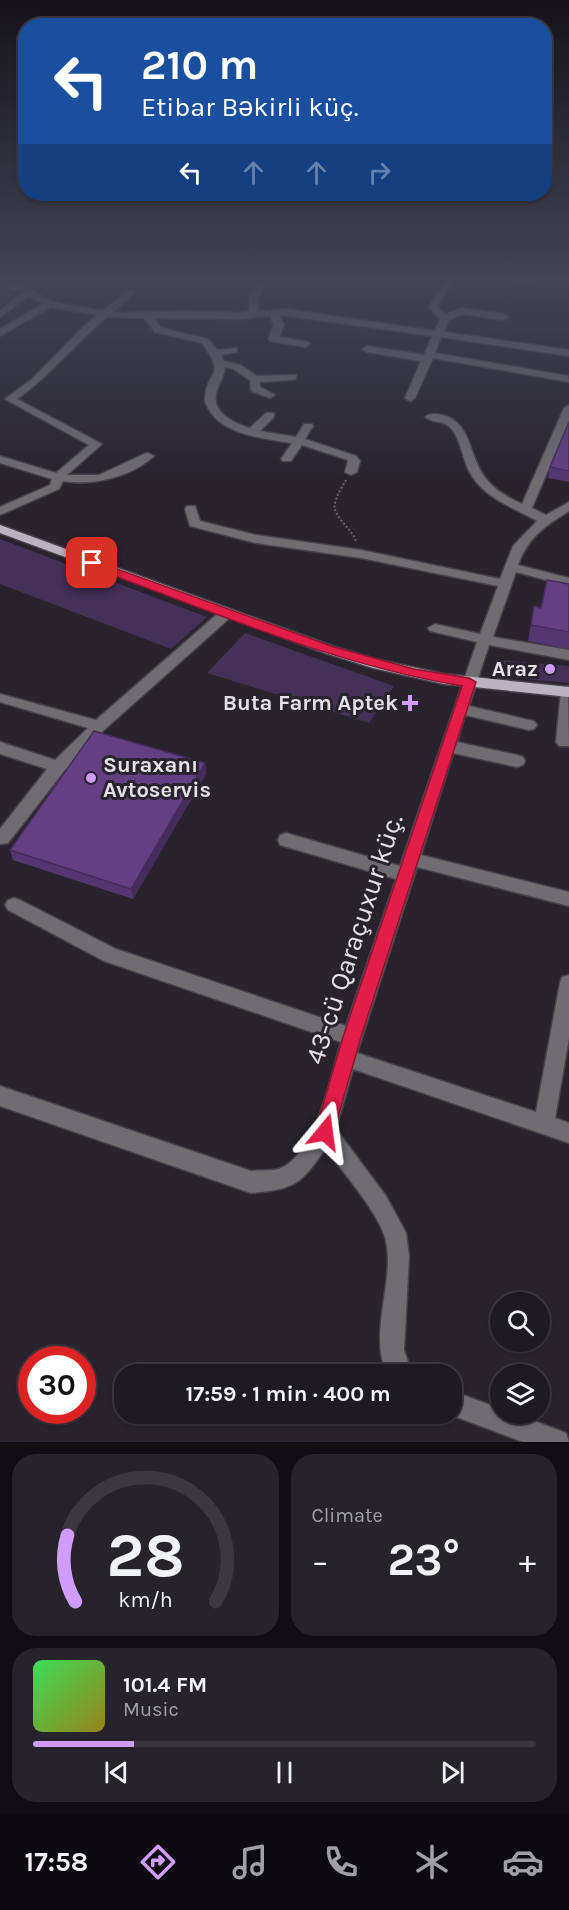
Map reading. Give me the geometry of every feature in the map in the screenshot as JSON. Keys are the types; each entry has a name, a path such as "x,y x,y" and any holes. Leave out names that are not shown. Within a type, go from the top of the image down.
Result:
{"main road":[{"path":"0,529 227,613 373,663 469,682 569,692"}],"street":[{"path":"0,406 36,381 68,347"},
{"path":"209,347 217,359 219,371 210,395 212,408 227,421 252,432 297,441 352,458 354,460 351,472"},
{"path":"411,398 433,347"},
{"path":"532,347 569,353"},
{"path":"367,349 568,379"},
{"path":"217,359 234,350"},
{"path":"217,359 241,368 255,379 292,377"},
{"path":"255,379 255,389 270,395"},
{"path":"0,511 55,487 59,476 96,444 10,399"},
{"path":"526,508 569,408"},
{"path":"252,432 270,415"},
{"path":"430,417 451,421 458,429 472,469 490,491 498,498 526,508 545,520"},
{"path":"287,459 308,426"},
{"path":"0,459 78,480 94,479 114,473 148,456"},
{"name":"43-cü Qaraçuxur küç.","path":"0,1096 251,1182 283,1179 302,1165 325,1132 352,1037 469,682 523,539 545,520 569,506"},
{"path":"191,509 194,523 202,526 270,542 361,554 506,584"},
{"path":"512,567 569,582"},
{"path":"2,838 58,767 99,726 227,613"},
{"path":"435,628 485,640 569,655"},
{"path":"564,742 569,692"},
{"path":"3,698 99,726"},
{"path":"461,709 529,725"},
{"path":"449,746 517,761"},
{"path":"0,748 58,767"},
{"path":"286,840 569,899"},
{"path":"14,905 110,956 352,1037"},
{"path":"544,1124 564,1047 568,993"},
{"path":"346,1058 569,1133"},
{"path":"325,1132 390,1223 398,1240 399,1265 391,1344 394,1364"},
{"path":"462,1407 557,1442"}],"path":[{"path":"351,472 334,504 334,510 354,535 361,554"}],"shaded area":[{"path":"0,539 207,617 171,649 0,584"},
{"path":"245,633 394,686 369,723 207,673"},
{"path":"500,660 569,666 569,683 534,680 508,674 501,670"}],"building":[{"path":"569,422 569,471 550,467"},
{"path":"547,580 569,584 569,632 531,625 534,606 541,608"},
{"path":"94,731 205,763 131,889 10,850"}],"place":[{"name":"Araz","path":"550,669"},
{"name":"Buta Farm Aptek","path":"410,703"},
{"name":"Suraxanı Avtoservis","path":"91,778"}],"route":[{"path":"92,563 330,650 414,673 469,682 352,1037 325,1132"}]}
